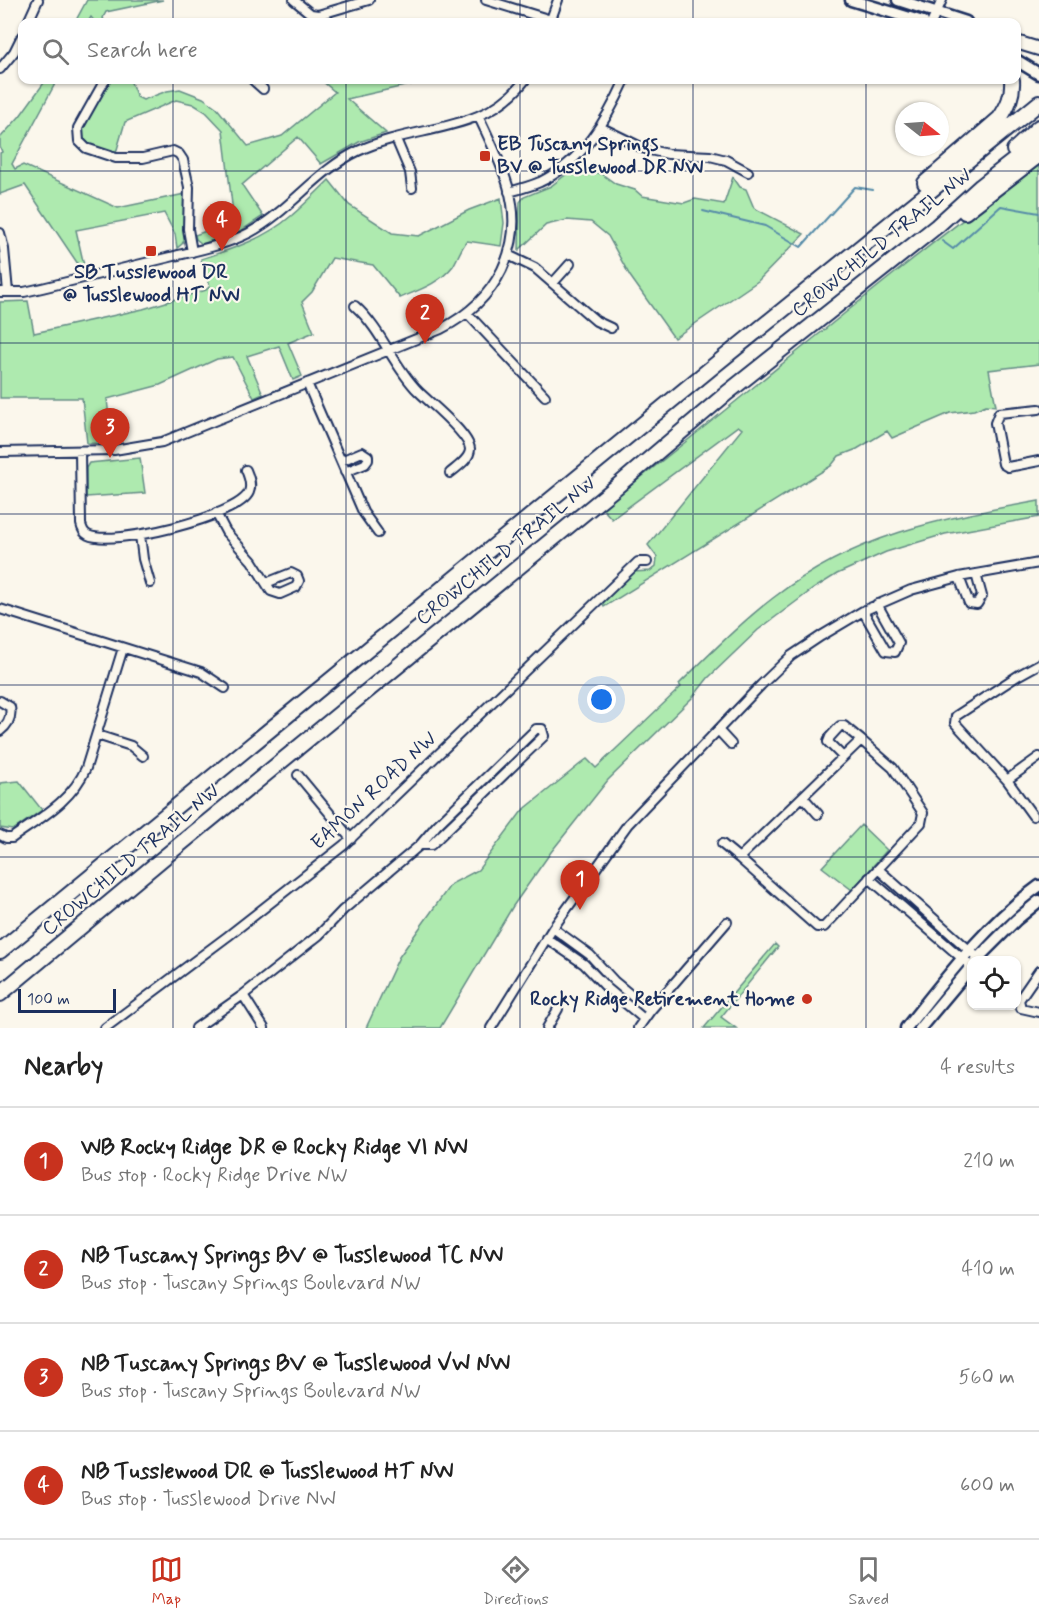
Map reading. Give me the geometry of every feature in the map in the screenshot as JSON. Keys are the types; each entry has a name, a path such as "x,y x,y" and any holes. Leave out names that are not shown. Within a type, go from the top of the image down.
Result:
{"highway":[{"path":"810,287 818,275 1000,118 1008,107 1012,84"},
{"name":"CROWCHILD TRAIL NW","path":"0,951 810,287 1039,103"},
{"path":"981,186 998,165 1039,127"},
{"name":"CROWCHILD TRAIL NW","path":"0,994 206,822 615,488 727,393 937,226 981,186 1039,141"},
{"path":"937,226 958,216 1039,155"}],"main road":[{"path":"1021,43 1039,50"}],"street":[{"path":"30,18 38,0"},
{"path":"294,0 315,15 369,0"},
{"path":"486,0 541,18"},
{"path":"551,18 558,0"},
{"path":"851,0 910,18"},
{"path":"898,0 934,17 942,0"},
{"path":"0,67 18,44"},
{"path":"1021,45 1039,56"},
{"path":"1021,55 1039,66"},
{"path":"1021,63 1039,74"},
{"path":"103,84 78,128 79,141 86,148 116,158 143,158 173,152 179,154 183,160 189,187 188,229 192,252"},
{"path":"257,84 263,89"},
{"path":"0,233 4,249 4,292 42,288 192,252 247,234 286,208 336,163 359,151 479,117 502,104 521,84"},
{"path":"510,192 538,183 560,170 581,151 614,106 623,84"},
{"path":"0,452 129,449 162,442 441,328 467,313 490,290 499,277 508,255 513,227 510,192 479,117"},
{"path":"600,127 645,149 668,154 710,156 726,160 748,172"},
{"path":"396,139 410,172 412,188"},
{"path":"508,255 535,268 596,321 611,328"},
{"path":"553,283 570,264"},
{"path":"355,306 366,316 408,381 443,414 468,442 470,449 468,457 450,473"},
{"path":"467,313 545,396"},
{"path":"307,383 366,519 378,533"},
{"path":"1039,409 999,413 994,423 1003,464 1008,467 1039,461"},
{"path":"80,451 81,524 84,531 92,536 140,535 171,529 216,513 241,501 249,494 250,482 246,470"},
{"path":"341,461 362,452 368,456 367,462 345,472"},
{"path":"216,513 226,532 249,558 266,583"},
{"path":"140,535 143,559 150,583"},
{"name":"EAMON ROAD NW","path":"109,1027 351,839 638,562 647,562"},
{"path":"491,1028 552,928 628,824 791,656 863,611 911,590 959,577 1039,563"},
{"path":"959,577 969,603 977,604 982,596 976,574"},
{"path":"863,611 886,651 895,652 899,643 878,604"},
{"path":"0,609 201,672 225,688"},
{"path":"0,835 12,838 72,792 84,775 123,648"},
{"path":"1033,816 1007,780 955,723 956,716 1039,664"},
{"path":"0,701 10,707 11,714 6,726 0,731"},
{"path":"722,844 817,927 824,927 921,823 923,813 893,768 844,726 840,726 828,742 843,757"},
{"path":"196,1028 243,995 319,935 343,910 420,845 437,825 536,729 543,729 544,736 431,845 420,845"},
{"path":"718,730 731,744"},
{"path":"97,735 131,746 143,756"},
{"path":"739,858 861,740"},
{"path":"1007,780 1039,757"},
{"path":"298,775 351,839"},
{"path":"803,797 818,814"},
{"path":"878,869 968,956"},
{"path":"869,878 967,956"},
{"path":"975,956 999,921 1039,886"},
{"path":"976,956 1039,901"},
{"path":"638,1028 727,922"},
{"path":"552,928 590,955 647,1015"},
{"path":"546,938 584,964 607,988 647,1015"},
{"path":"584,964 590,955"},
{"path":"906,1028 967,965"},
{"path":"920,1028 967,967"},
{"path":"1039,971 1019,1000 1021,1008 1039,1012"},
{"path":"607,988 614,981"},
{"path":"243,995 264,1028"},
{"path":"547,1028 558,1009"}],"green space":[{"path":"87,0 163,0 106,12 103,18 77,18"},
{"path":"43,84 55,84 12,164 15,169 23,165 118,208 185,194 185,239 182,244 177,248 175,234 164,213 76,230 85,270 82,270 25,185 0,194 0,153 2,152 0,138 20,116"},
{"path":"108,84 132,84 137,97 143,100 180,89 203,98 216,107 248,146 282,136 335,92 326,84 413,84 347,99 386,133 359,142 321,164 298,137 242,185 263,216 242,230 202,244 195,235 234,221 223,130 206,112 193,104 176,100 125,122 116,153 90,145 82,137 82,131"},
{"path":"1039,163 1039,364 989,370 996,406 986,405 974,410 950,413 892,438 887,431 857,449 839,456 831,466 604,607 602,602 632,572 650,571 656,566 657,557 648,545 742,429 738,426 612,519 602,508 928,247"},
{"path":"577,166 603,175 616,184 635,190 642,196 684,203 695,199 724,204 733,177 740,187 746,189 754,208 804,234 758,281 674,338 630,276 608,236 591,222 567,220 546,225 519,250 520,202 524,197 551,186"},
{"path":"329,180 349,205 392,233 419,236 469,210 501,198 504,223 501,246 467,241 448,272 429,285 400,298 373,265 332,258 312,292 302,302 314,332 288,343 302,376 293,380 279,346 247,356 263,394 254,398 233,357 217,359 160,385 107,399 112,444 87,443 82,398 0,398 0,302 28,301 34,333 143,309 206,290 210,286 201,259 237,247 271,231 296,212"},
{"path":"140,458 145,493 86,497 86,468 89,463"},
{"path":"1039,501 1039,517 945,534 886,552 837,574 758,630 608,780 551,852 513,906 440,1028 366,1028 399,957 451,884 478,870 522,811 584,761 587,759 596,768 681,687 679,684 713,651 773,598 804,576 867,544 933,523"},
{"path":"19,781 42,810 13,830 0,828 0,783"},
{"path":"861,825 887,850 852,890 822,867"},
{"path":"775,944 778,947 721,1017 736,1028 704,1028"}],"waterway":[{"path":"703,211 765,226 801,247 855,187 873,190"},
{"path":"942,241 953,249 1001,206 1039,213"}],"place":[{"name":"EB Tuscany Springs BV @ Tusslewood DR NW","path":"485,156"},
{"name":"SB Tusslewood DR @ Tusslewood HT NW","path":"151,251"},
{"name":"NB Tusslewood DR @ Tusslewood HT NW","path":"222,251"},
{"name":"NB Tuscany Springs BV @ Tusslewood TC NW","path":"425,344"},
{"name":"NB Tuscany Springs BV @ Tusslewood VW NW","path":"110,458"},
{"name":"WB Rocky Ridge DR @ Rocky Ridge VI NW","path":"580,910"},
{"name":"Rocky Ridge Retirement Home","path":"807,999"}]}
